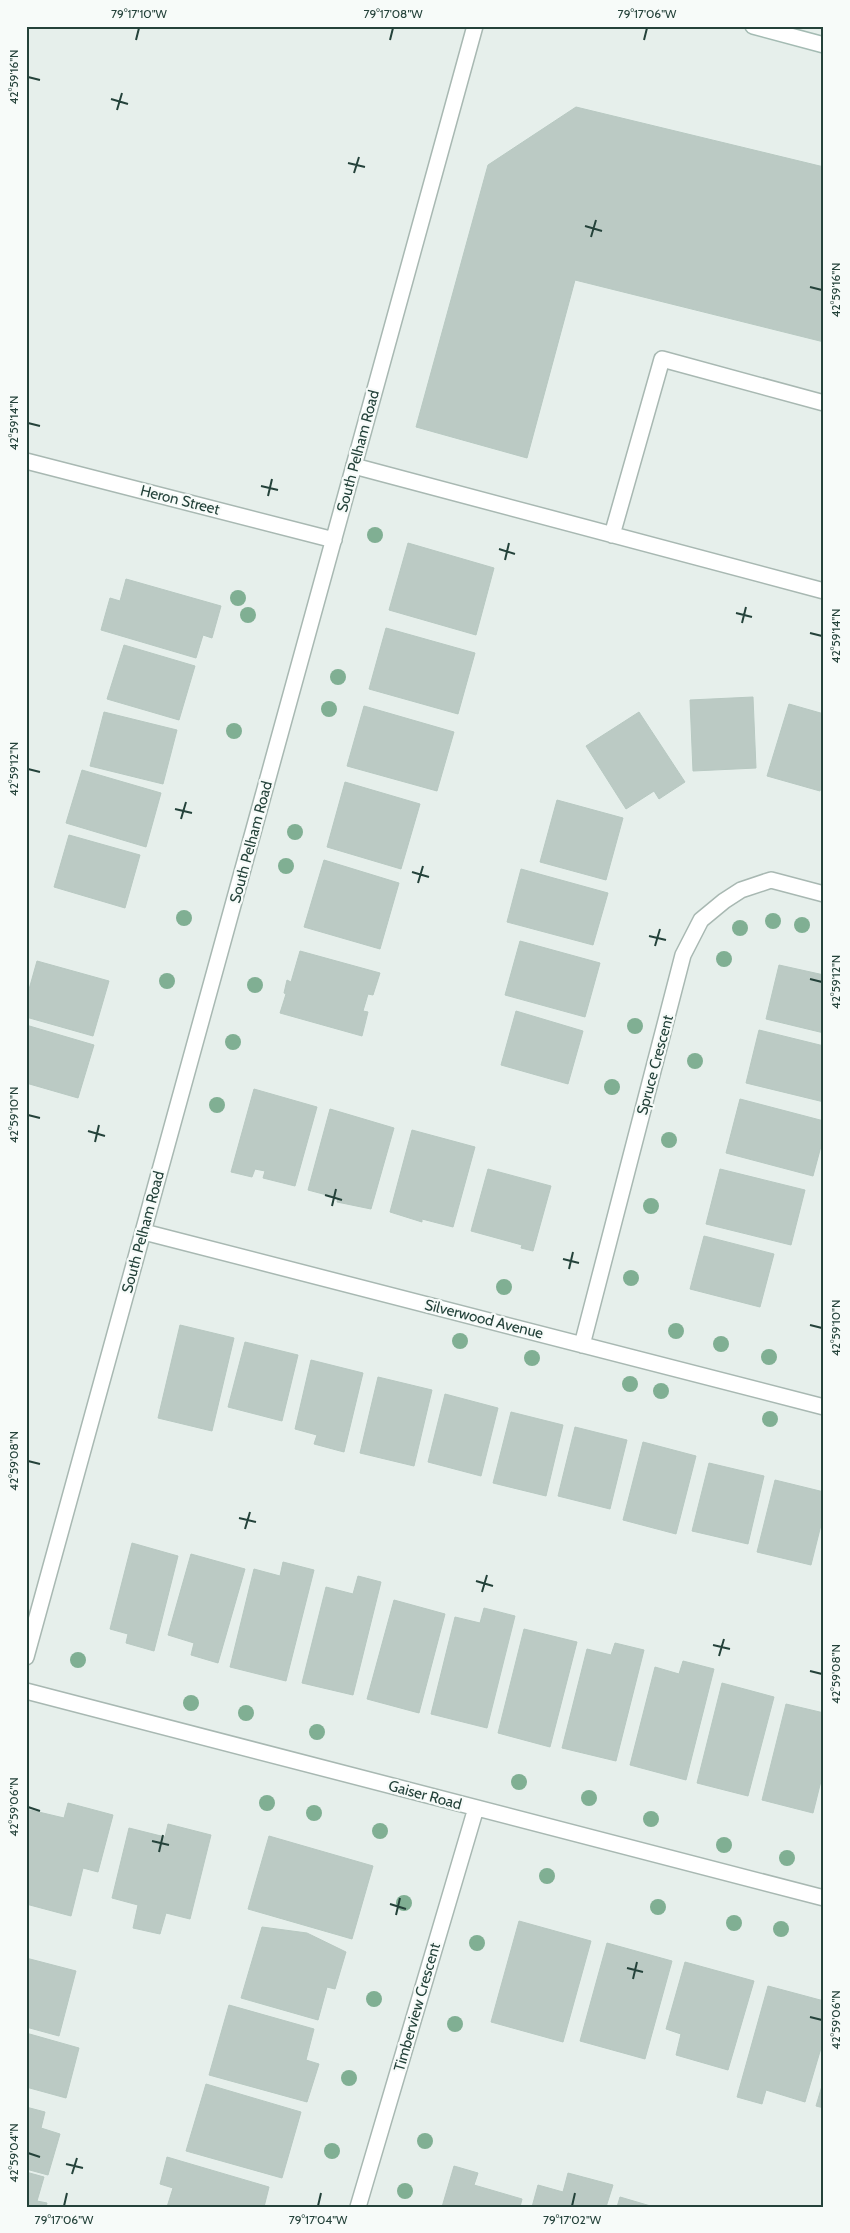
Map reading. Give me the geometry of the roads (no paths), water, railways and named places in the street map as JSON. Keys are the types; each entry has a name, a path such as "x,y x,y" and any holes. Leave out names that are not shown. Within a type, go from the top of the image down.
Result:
{"street":[{"name":"South Pelham Road","path":"26,1657 475,26"},
{"path":"753,26 824,45"},
{"path":"612,535 662,359 824,403"},
{"name":"Heron Street","path":"26,461 334,540"},
{"path":"354,466 824,591"},
{"name":"Spruce Crescent","path":"582,1345 683,955 701,920 724,900 741,890 771,880 824,894"},
{"name":"Silverwood Avenue","path":"144,1232 824,1407"},
{"name":"Gaiser Road","path":"26,1691 824,1898"},
{"name":"Timberview Crescent","path":"358,2207 476,1808"}]}
